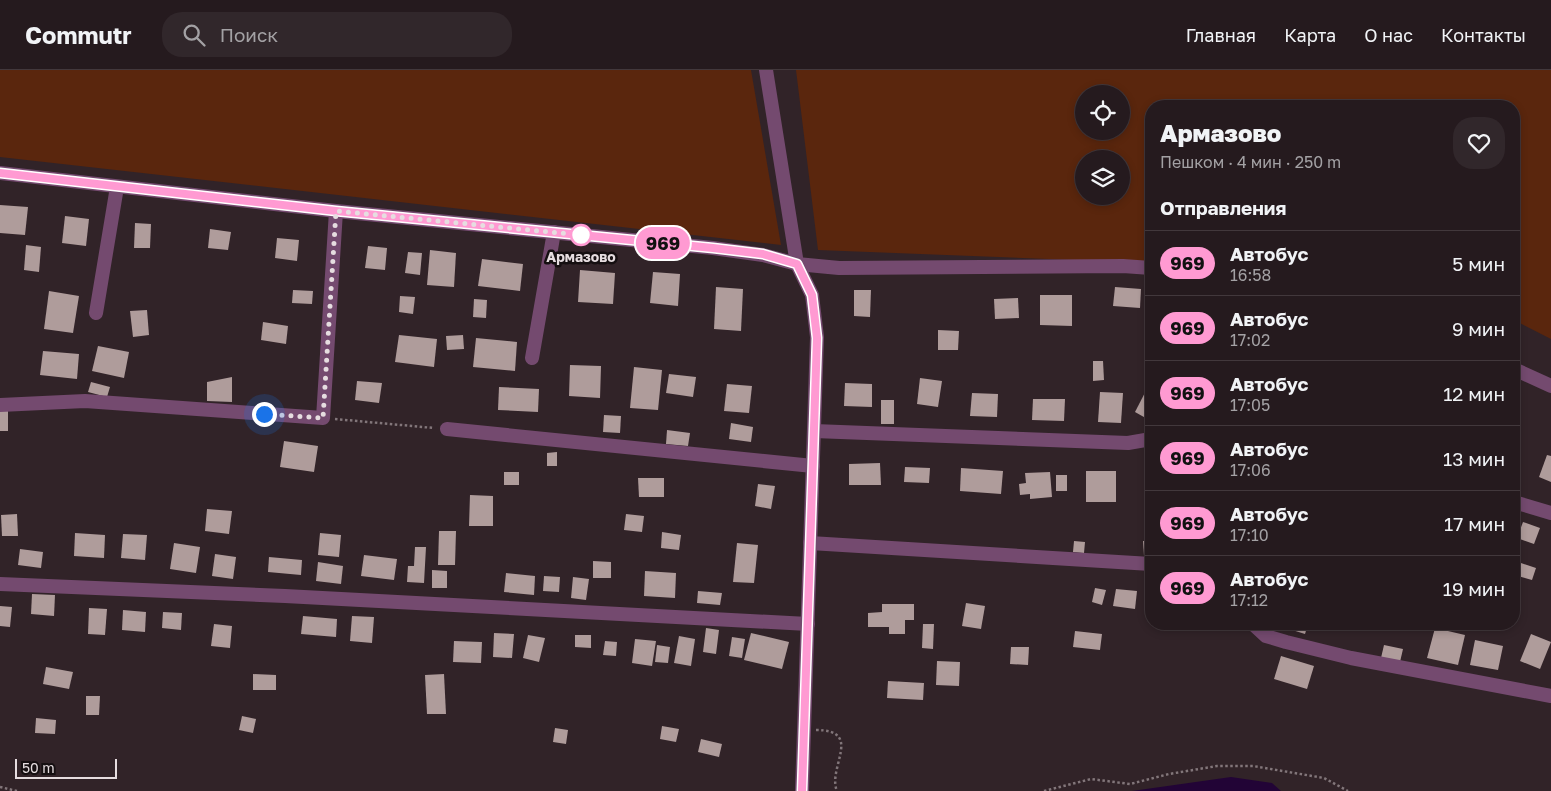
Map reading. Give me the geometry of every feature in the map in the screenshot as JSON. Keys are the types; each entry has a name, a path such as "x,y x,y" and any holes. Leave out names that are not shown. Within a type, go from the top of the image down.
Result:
{"street":[{"path":"766,70 797,264 812,295 816,329 802,791"},
{"path":"0,172 336,211 763,254 797,264 839,268 1123,266 1145,268"},
{"path":"96,313 117,187"},
{"path":"0,405 85,401 323,418 336,211"},
{"path":"532,358 554,232"},
{"path":"1520,372 1551,386"},
{"path":"447,429 813,466"},
{"path":"814,431 1128,443 1145,439"},
{"path":"1520,504 1551,513"},
{"path":"810,543 1145,564"},
{"path":"0,584 276,595 808,624"},
{"path":"1260,630 1266,636 1351,658 1551,696"}],"path":[{"path":"323,418 447,429"},
{"path":"804,730 827,730 838,736 842,746 835,787 837,791"},
{"path":"1044,791 1091,780 1130,784 1169,774 1217,766 1253,766 1324,778 1348,791"},
{"path":"0,787 17,791"}],"shaded area":[{"path":"0,70 751,70 781,245 0,157"},
{"path":"796,70 1551,70 1551,339 1520,323 1520,100 1145,100 1145,263 818,250"},
{"path":"1231,777 1272,783 1281,791 1132,791"}],"building":[{"path":"0,205 28,207 25,235 0,233"},
{"path":"65,216 89,219 86,246 62,243"},
{"path":"135,223 151,224 150,248 134,248"},
{"path":"210,229 231,232 228,250 208,248"},
{"path":"277,238 299,240 297,261 275,258"},
{"path":"26,245 41,247 39,272 24,270"},
{"path":"368,246 387,248 385,270 365,268"},
{"path":"430,250 456,253 454,287 427,285"},
{"path":"408,252 422,253 420,275 405,273"},
{"path":"482,259 523,264 520,291 478,286"},
{"path":"580,270 615,273 613,304 578,302"},
{"path":"653,272 680,274 678,306 650,303"},
{"path":"716,287 743,289 741,331 714,329"},
{"path":"1115,287 1141,289 1140,308 1113,306"},
{"path":"293,290 313,291 312,304 292,303"},
{"path":"854,290 871,290 870,317 854,316"},
{"path":"49,291 79,296 73,333 44,329"},
{"path":"1040,295 1072,295 1072,326 1040,325"},
{"path":"400,296 415,297 413,314 399,312"},
{"path":"1018,298 1019,318 995,319 994,299"},
{"path":"474,299 487,300 486,318 473,317"},
{"path":"147,310 149,335 133,337 130,311"},
{"path":"263,322 288,326 286,344 261,340"},
{"path":"938,330 959,331 958,350 938,350"},
{"path":"399,335 437,339 434,367 395,362"},
{"path":"463,335 464,349 447,350 446,336"},
{"path":"476,338 517,342 515,371 473,367"},
{"path":"98,346 129,352 124,378 92,371"},
{"path":"43,351 79,354 77,379 40,375"},
{"path":"1093,361 1103,361 1104,380 1093,381"},
{"path":"570,365 601,366 600,398 569,396"},
{"path":"634,367 662,370 658,410 630,408"},
{"path":"669,374 696,377 693,397 666,393"},
{"path":"232,377 232,402 207,401 207,382"},
{"path":"920,378 942,381 938,407 917,404"},
{"path":"357,381 382,383 379,403 355,400"},
{"path":"91,382 110,387 107,397 88,392"},
{"path":"845,383 872,384 872,407 844,406"},
{"path":"727,384 752,386 749,413 724,411"},
{"path":"499,387 539,389 538,412 498,410"},
{"path":"1100,392 1123,393 1121,423 1098,422"},
{"path":"972,393 998,394 997,417 970,416"},
{"path":"1145,393 1145,418 1135,412"},
{"path":"1033,399 1065,399 1064,421 1032,420"},
{"path":"881,400 894,400 894,424 881,424"},
{"path":"0,407 8,408 8,431 0,431"},
{"path":"604,415 621,416 620,433 603,432"},
{"path":"731,423 753,427 751,442 729,439"},
{"path":"667,430 690,433 688,446 666,444"},
{"path":"284,441 318,446 314,472 280,467"},
{"path":"557,452 557,466 547,466 547,453"},
{"path":"1547,455 1551,456 1551,482 1539,477"},
{"path":"880,463 881,485 849,485 849,464"},
{"path":"905,467 930,468 929,483 904,482"},
{"path":"961,468 1003,471 1001,494 960,491"},
{"path":"1086,471 1116,471 1116,502 1086,502"},
{"path":"504,472 519,472 519,485 504,485"},
{"path":"1050,472 1052,497 1030,499 1030,494 1020,495 1019,484 1026,483 1025,473"},
{"path":"1056,475 1067,475 1067,491 1056,491"},
{"path":"638,478 664,478 664,497 639,497"},
{"path":"758,484 775,486 771,509 755,506"},
{"path":"470,495 493,496 493,526 469,526"},
{"path":"207,509 232,511 229,534 205,531"},
{"path":"17,514 18,536 2,536 1,515"},
{"path":"626,514 644,516 642,532 624,530"},
{"path":"1523,522 1540,528 1534,544 1520,539 1520,530"},
{"path":"439,531 456,531 455,565 438,565"},
{"path":"662,532 681,535 679,550 661,548"},
{"path":"75,533 105,535 104,558 74,556"},
{"path":"320,533 341,535 339,557 318,555"},
{"path":"123,534 147,535 145,560 121,558"},
{"path":"1074,541 1085,542 1084,553 1073,552"},
{"path":"1143,541 1145,541 1145,556"},
{"path":"174,543 200,547 196,573 170,569"},
{"path":"737,543 758,545 754,583 733,582"},
{"path":"415,547 426,547 424,583 407,582 408,566 414,566"},
{"path":"20,549 43,552 41,568 18,565"},
{"path":"215,554 236,557 233,579 212,576"},
{"path":"364,555 397,559 394,580 361,576"},
{"path":"269,557 302,560 301,575 268,572"},
{"path":"593,561 611,562 611,578 593,578"},
{"path":"318,562 343,566 341,584 316,581"},
{"path":"1520,563 1536,568 1532,580 1520,577"},
{"path":"432,570 447,571 447,588 432,588"},
{"path":"645,571 676,573 675,598 644,596"},
{"path":"506,573 535,576 534,595 504,592"},
{"path":"544,576 560,577 559,592 543,591"},
{"path":"573,577 589,579 586,600 571,598"},
{"path":"1095,588 1106,590 1102,605 1092,602"},
{"path":"1116,589 1137,591 1135,609 1113,606"},
{"path":"698,591 722,593 720,605 697,603"},
{"path":"32,594 55,595 54,616 31,614"},
{"path":"966,603 985,606 981,629 962,626"},
{"path":"882,604 914,604 914,620 905,620 905,634 889,634 889,627 868,627 868,613 882,612"},
{"path":"0,606 12,607 10,627 0,626"},
{"path":"89,608 107,609 105,635 88,634"},
{"path":"123,610 146,612 145,632 122,630"},
{"path":"163,612 182,613 181,630 162,628"},
{"path":"303,616 337,619 336,637 301,634"},
{"path":"352,616 374,617 372,643 350,641"},
{"path":"214,624 232,626 230,648 211,646"},
{"path":"923,624 934,624 933,649 922,648"},
{"path":"706,628 719,630 716,654 703,652"},
{"path":"1292,630 1306,630 1305,634"},
{"path":"1434,630 1465,635 1458,665 1427,658"},
{"path":"1075,631 1102,634 1100,650 1073,647"},
{"path":"494,633 514,634 512,658 493,657"},
{"path":"751,633 789,642 782,669 744,660"},
{"path":"1531,634 1551,642 1540,669 1520,661"},
{"path":"528,635 545,638 539,662 523,658"},
{"path":"575,635 591,635 591,648 575,647"},
{"path":"679,636 695,639 691,666 674,663"},
{"path":"732,637 745,639 742,658 729,656"},
{"path":"635,639 656,641 652,666 632,663"},
{"path":"1475,640 1503,646 1498,670 1470,665"},
{"path":"454,641 482,642 481,663 453,662"},
{"path":"605,641 617,642 616,656 603,655"},
{"path":"657,645 670,647 668,663 655,662"},
{"path":"1384,645 1403,649 1400,662 1381,658"},
{"path":"1011,647 1029,647 1028,665 1010,664"},
{"path":"1281,656 1314,666 1307,689 1274,679"},
{"path":"937,661 960,662 959,686 936,685"},
{"path":"46,667 73,672 69,689 43,684"},
{"path":"253,674 276,675 276,690 253,690"},
{"path":"444,674 446,714 427,714 425,675"},
{"path":"888,681 924,683 923,700 887,698"},
{"path":"86,696 100,696 99,715 86,715"},
{"path":"242,716 256,719 253,733 239,730"},
{"path":"36,718 56,720 55,734 35,733"},
{"path":"662,726 679,729 676,742 660,739"},
{"path":"555,728 568,730 566,744 553,742"},
{"path":"701,739 722,744 719,757 698,752"}],"bus line":[{"name":"969","path":"0,173 336,211 713,248 763,254 797,264 812,295 817,338 802,791"}],"place":[{"name":"Армазово","path":"581,235"}],"route":[{"path":"264,414 323,418 336,211 581,235"}]}
